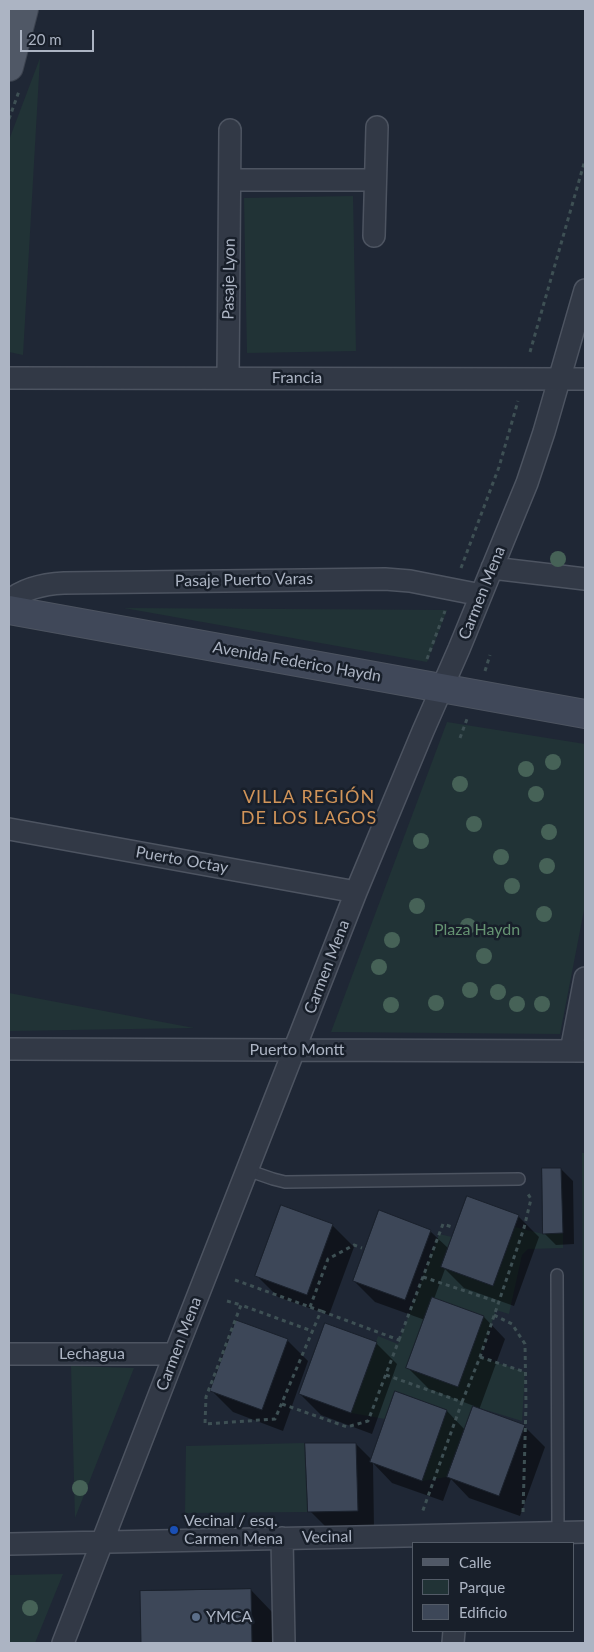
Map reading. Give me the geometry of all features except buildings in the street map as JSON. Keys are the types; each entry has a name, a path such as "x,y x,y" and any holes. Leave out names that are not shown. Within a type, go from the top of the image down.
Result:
{"main road":[{"path":"9,67 24,9"}],"street":[{"path":"374,236 377,127"},
{"name":"Pasaje Lyon","path":"228,378 230,130"},
{"path":"230,180 375,180"},
{"name":"Carmen Mena","path":"63,1643 356,892 536,458 585,290"},
{"name":"Francia","path":"9,378 585,379"},
{"path":"492,568 585,579"},
{"name":"Pasaje Puerto Varas","path":"9,601 37,587 64,582 385,579 410,581 481,594"},
{"name":"Avenida Federico Haydn","path":"9,610 585,714"},
{"name":"Puerto Octay","path":"9,828 356,892"},
{"path":"578,1051 585,978"},
{"name":"Puerto Montt","path":"9,1050 578,1051"},
{"name":"Lechagua","path":"9,1354 175,1354"},
{"name":"Vecinal","path":"9,1544 282,1538 454,1539 585,1532"},
{"path":"282,1538 284,1643"}],"lane":[{"path":"247,1170 285,1182 519,1179"},
{"path":"557,1275 558,1533"}],"path":[{"path":"530,352 585,160"},
{"path":"422,1511 480,1357 524,1228 530,1199 519,1179"},
{"path":"282,1404 347,1427 368,1421 443,1224 452,1227"},
{"path":"310,1307 328,1259 354,1245 362,1248"},
{"path":"423,1277 498,1302"},
{"path":"235,1280 399,1340"},
{"path":"227,1301 312,1331"},
{"path":"241,1305 206,1397 204,1424 275,1419 321,1311"},
{"path":"494,1315 512,1324 525,1344 526,1404 523,1510"},
{"path":"480,1357 525,1372"},
{"path":"386,1375 462,1402"}],"green space":[{"path":"40,58 23,355 9,352 9,140"},
{"path":"353,196 356,351 247,353 244,198"},
{"path":"124,608 447,610 427,662"},
{"name":"Plaza Haydn","path":"447,722 585,744 585,905 560,1034 331,1032"},
{"path":"9,993 194,1028 9,1031"},
{"path":"582,1153 585,1153 585,1509 584,1509"},
{"path":"515,1227 543,1234 563,1233 563,1248 528,1249 522,1255 509,1314 496,1310 480,1357 525,1372 522,1421 473,1406 447,1477 422,1481 447,1410 395,1391 385,1419 351,1413 378,1336 398,1344 439,1234 452,1237 441,1267 493,1286"},
{"path":"71,1366 134,1368 75,1518"},
{"path":"305,1443 308,1512 185,1513 186,1446"},
{"path":"63,1574 35,1643 9,1643 9,1575"}],"place":[{"name":"Vecinal / esq. Carmen Mena","path":"174,1530"},
{"name":"YMCA","path":"196,1617"}],"district":[{"name":"VILLA REGIÓN DE LOS LAGOS","path":"309,808"}]}
